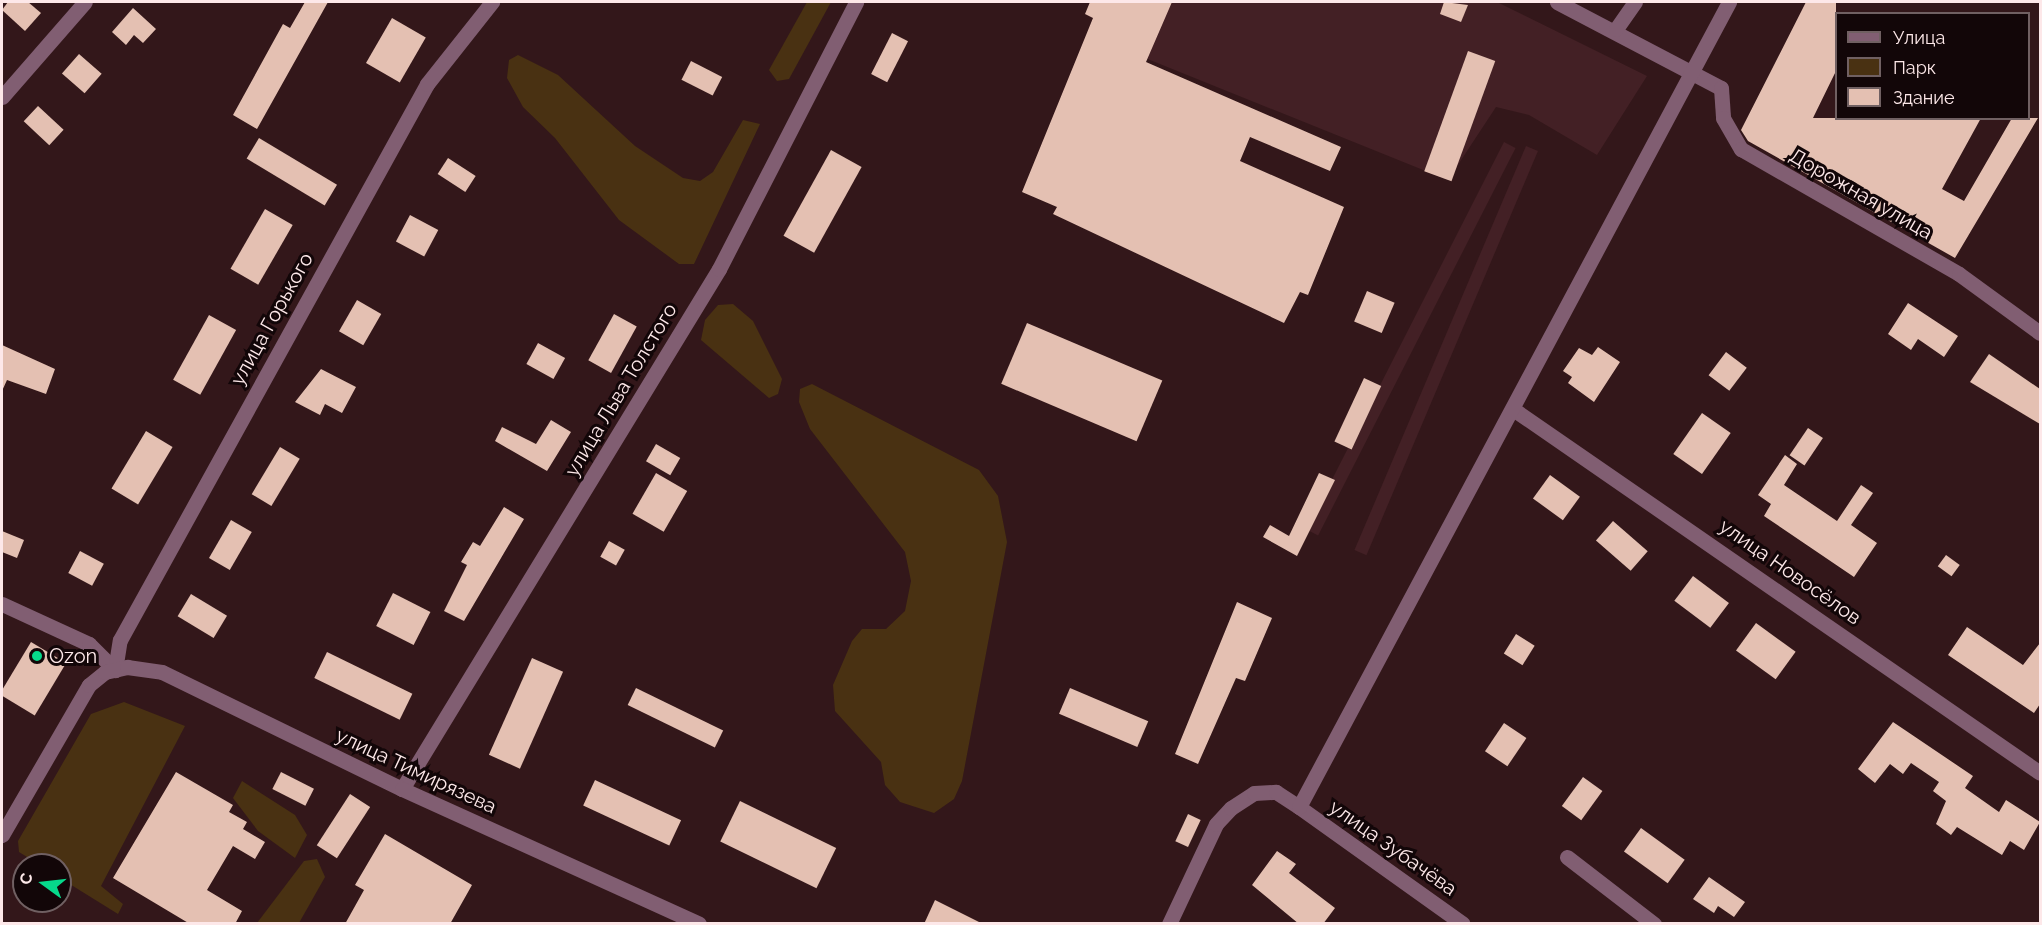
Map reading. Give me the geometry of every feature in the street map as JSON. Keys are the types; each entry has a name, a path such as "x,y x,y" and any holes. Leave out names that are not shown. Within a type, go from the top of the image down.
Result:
{"street":[{"path":"2,97 85,2"},
{"name":"улица Горького","path":"110,671 120,640 426,84 492,2"},
{"name":"улица Льва Толстого","path":"402,789 719,269 856,2"},
{"path":"1557,2 1616,29 1692,70"},
{"path":"1616,29 1635,2"},
{"path":"1299,807 1729,2"},
{"name":"Дорожная улица","path":"1692,70 1720,87 1723,118 1741,149 1959,274 2040,333"},
{"name":"улица Новосёлов","path":"1513,409 2040,773"},
{"path":"2,604 89,644 110,671 89,685 2,836"},
{"name":"улица Тимирязева","path":"110,671 162,672 402,789 699,924"},
{"name":"улица Зубачёва","path":"1169,924 1216,824 1232,808 1254,793 1276,792 1463,924"},
{"path":"1567,857 1654,924"}],"shaded area":[{"path":"1129,2 1497,2 1647,76 1597,155 1529,115 1496,107 1448,180 1150,60 1114,38"},
{"path":"1504,142 1516,148 1318,535 1307,530"},
{"path":"1526,146 1538,151 1366,555 1354,550"}],"green space":[{"path":"807,2 831,2 789,79 777,81 769,70"},
{"path":"518,55 558,75 635,146 683,178 700,181 713,172 743,120 760,124 694,264 679,264 619,220 555,138 523,107 507,78 509,60"},
{"path":"733,304 753,321 782,379 778,394 769,398 701,340 705,320 718,305"},
{"path":"812,384 979,470 998,496 1007,542 962,781 954,799 934,813 900,802 885,785 881,762 835,711 833,685 852,641 862,629 886,629 905,611 911,581 905,552 810,429 799,402 800,389"},
{"path":"124,702 185,726 101,886 123,904 118,914 72,885 72,853 19,852 18,841 91,714"},
{"path":"242,781 295,815 307,835 295,858 258,831 233,798"},
{"path":"317,859 325,877 299,923 257,923 304,861"}],"building":[{"path":"8,2 28,2 41,13 25,31 2,10"},
{"path":"305,2 328,2 257,129 233,115 283,24 290,28"},
{"path":"1090,2 1172,2 1146,62 1341,147 1330,171 1250,137 1240,161 1344,207 1308,295 1300,292 1284,323 1053,214 1057,207 1022,192 1093,18 1085,14"},
{"path":"1444,2 1468,5 1461,22 1440,14"},
{"path":"1806,2 1836,2 1835,73 1813,118 1980,120 1942,189 1964,201 2011,120 2038,118 1955,258 1748,141 1741,130"},
{"path":"133,8 156,29 143,43 134,35 126,45 112,32"},
{"path":"392,18 426,38 400,83 366,63"},
{"path":"892,33 908,41 887,82 871,74"},
{"path":"1468,51 1495,61 1451,181 1424,171"},
{"path":"79,54 102,74 85,93 62,74"},
{"path":"691,61 722,77 713,96 681,80"},
{"path":"38,106 64,130 49,145 24,121"},
{"path":"259,138 337,185 325,205 247,159"},
{"path":"831,150 862,167 814,253 783,236"},
{"path":"448,158 476,176 465,192 438,174"},
{"path":"265,209 293,225 258,285 230,269"},
{"path":"410,215 438,230 424,257 396,241"},
{"path":"1367,291 1395,303 1382,333 1354,321"},
{"path":"357,300 381,314 363,345 339,331"},
{"path":"1908,303 1958,336 1944,357 1918,339 1911,350 1888,334"},
{"path":"614,314 637,327 611,373 588,360"},
{"path":"209,315 236,330 200,395 173,380"},
{"path":"1027,323 1162,380 1137,441 1001,384"},
{"path":"538,343 565,358 553,379 526,364"},
{"path":"2,345 55,369 46,394 7,380 2,391"},
{"path":"1598,347 1620,362 1594,402 1568,383 1572,377 1563,371 1579,348 1592,355"},
{"path":"1726,352 1747,368 1729,391 1709,375"},
{"path":"1989,354 2040,389 2040,424 1970,382"},
{"path":"321,369 356,387 342,413 325,404 320,415 295,402"},
{"path":"1364,378 1381,386 1352,449 1334,441"},
{"path":"1702,413 1731,433 1702,474 1673,454"},
{"path":"551,420 571,432 547,471 495,441 502,427 536,444"},
{"path":"1808,428 1823,438 1804,465 1790,455"},
{"path":"146,431 173,447 138,504 111,488"},
{"path":"656,444 680,458 670,475 646,461"},
{"path":"280,447 300,459 271,506 252,494"},
{"path":"1785,455 1797,464 1784,485 1837,521 1861,485 1873,493 1851,525 1877,543 1854,577 1764,516 1771,504 1758,495"},
{"path":"656,473 687,491 664,532 632,514"},
{"path":"1319,473 1335,480 1297,556 1263,537 1270,525 1289,536"},
{"path":"1550,475 1580,497 1563,520 1533,498"},
{"path":"504,507 524,519 464,621 444,611 467,565 461,562 473,542 480,546"},
{"path":"231,520 252,532 230,570 209,558"},
{"path":"1613,521 1648,551 1631,571 1596,541"},
{"path":"2,531 24,540 17,558 2,552"},
{"path":"609,541 625,550 616,565 600,557"},
{"path":"80,551 104,564 92,586 68,573"},
{"path":"1946,555 1960,565 1952,576 1938,566"},
{"path":"1693,576 1729,603 1710,628 1674,601"},
{"path":"393,593 430,612 414,645 376,626"},
{"path":"191,594 227,616 214,638 178,616"},
{"path":"1237,602 1272,618 1245,681 1236,678 1198,764 1175,754"},
{"path":"1756,623 1796,652 1776,679 1736,651"},
{"path":"1967,627 2023,665 2040,643 2040,704 2034,713 1948,655"},
{"path":"1516,634 1535,646 1522,665 1504,654"},
{"path":"31,642 66,663 35,715 2,696 2,690"},
{"path":"327,652 412,694 400,720 314,678"},
{"path":"532,658 563,672 520,769 489,755"},
{"path":"636,688 723,731 715,748 628,705"},
{"path":"1070,688 1148,721 1137,747 1059,714"},
{"path":"1893,722 1973,776 1965,788 1999,812 2006,800 2040,822 2024,850 2010,841 2002,855 1957,827 1951,835 1936,824 1946,801 1933,791 1939,782 1911,763 1903,774 1890,764 1875,783 1858,769"},
{"path":"1504,723 1526,738 1507,766 1485,751"},
{"path":"176,772 233,805 229,812 247,822 243,829 265,842 255,859 233,846 207,890 242,911 235,924 190,924 113,878"},
{"path":"281,772 314,789 305,806 272,789"},
{"path":"1583,777 1602,791 1581,820 1562,806"},
{"path":"595,780 681,820 669,846 583,805"},
{"path":"350,794 370,807 337,858 317,845"},
{"path":"740,801 836,848 816,888 720,841"},
{"path":"1188,814 1201,820 1188,847 1175,841"},
{"path":"1641,828 1685,860 1668,883 1624,851"},
{"path":"385,834 472,885 450,924 345,924 364,890 355,885"},
{"path":"1277,851 1296,864 1289,873 1335,908 1323,924 1299,924 1252,885"},
{"path":"1709,877 1745,902 1734,917 1718,906 1714,913 1693,899"},
{"path":"935,900 983,924 924,924"}],"place":[{"name":"Ozon","path":"37,656"}]}
